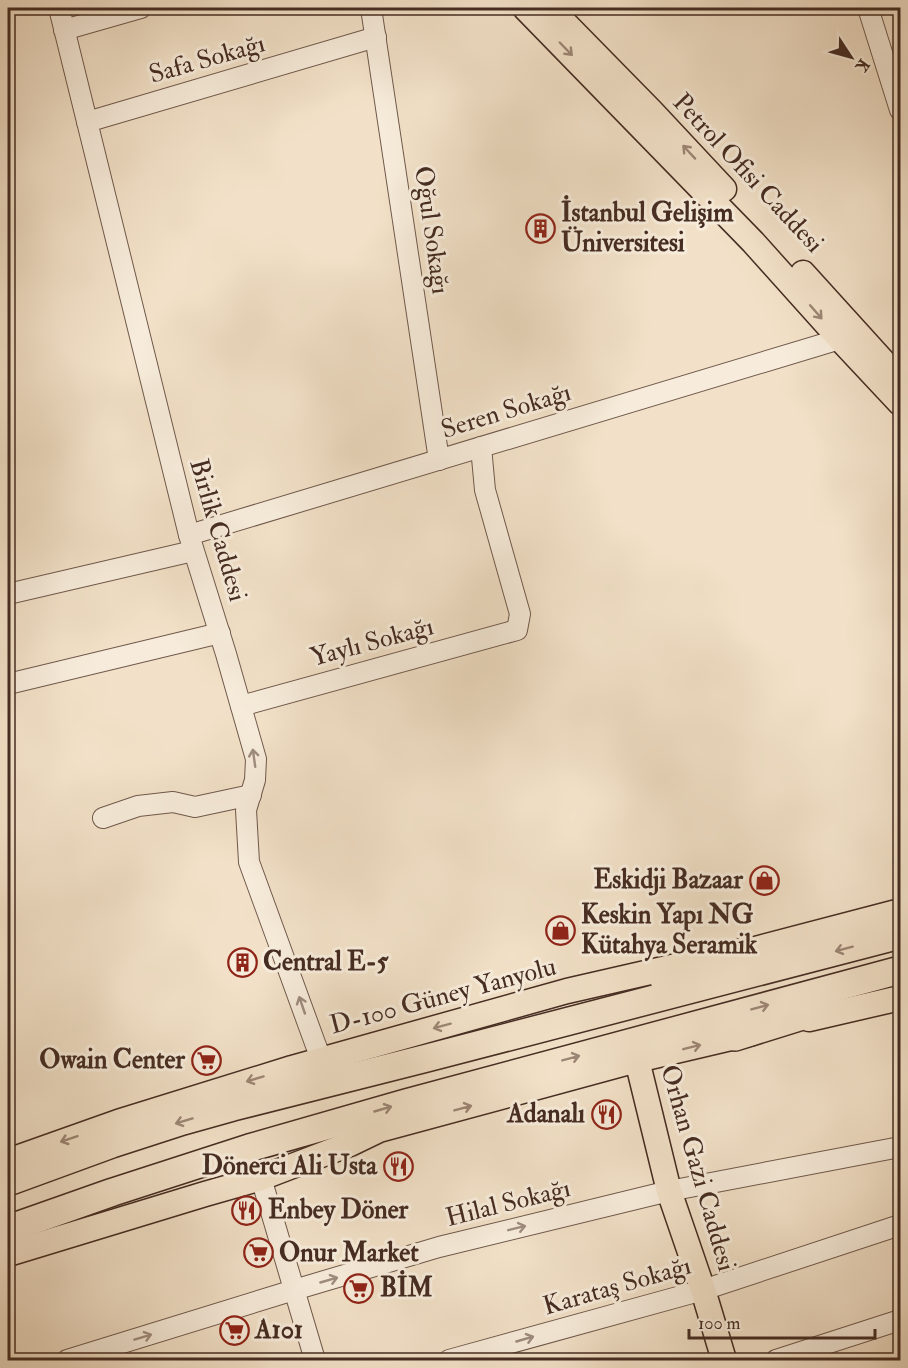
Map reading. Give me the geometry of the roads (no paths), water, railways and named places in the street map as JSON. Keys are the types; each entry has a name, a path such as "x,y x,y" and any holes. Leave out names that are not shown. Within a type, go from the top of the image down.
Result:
{"highway":[{"path":"8,1182 112,1144 260,1099 342,1080 900,935"},
{"path":"342,1080 410,1053 744,952"},
{"path":"8,1229 113,1192 260,1145 417,1100 900,970"},
{"path":"735,1037 801,1015 900,988"},
{"path":"8,1239 150,1194 346,1137 379,1130"}],"main road":[{"name":"Petrol Ofisi Caddesi","path":"525,8 753,242 900,404"},
{"name":"Petrol Ofisi Caddesi","path":"550,8 652,112 900,380"},
{"name":"D-100 Güney Yanyolu","path":"8,1161 128,1119 325,1058 567,991 744,952 900,911"},
{"path":"8,1254 261,1178 350,1144 379,1130 637,1060 900,998"},
{"name":"Orhan Gazi Caddesi","path":"637,1060 669,1191 724,1360"}],"street":[{"name":"Birlik Caddesi","path":"59,8 191,543 220,633 256,759 255,780 246,810 249,862 318,1051 325,1058"},
{"path":"64,30 141,8"},
{"name":"Oğul Sokağı","path":"371,8 439,459"},
{"path":"868,8 900,110"},
{"name":"Safa Sokağı","path":"87,122 376,37"},
{"name":"Seren Sokağı","path":"8,594 191,543 439,459 840,339"},
{"name":"Yaylı Sokağı","path":"241,706 517,630 520,614 485,490 481,447"},
{"path":"8,684 220,633"},
{"path":"103,818 138,806 173,802 195,807 251,795"},
{"name":"Hilal Sokağı","path":"67,1360 439,1247 669,1191 900,1147"},
{"path":"261,1178 315,1360"},
{"name":"Karataş Sokağı","path":"449,1360 703,1290 900,1225"},
{"path":"776,1360 900,1320"}],"place":[{"name":"İstanbul Gelişim Üniversitesi","path":"540,228"},
{"name":"Eskidji Bazaar","path":"764,880"},
{"name":"Keskin Yapı NG Kütahya Seramik","path":"560,930"},
{"name":"Central E-5","path":"242,962"},
{"name":"Owain Center","path":"206,1060"},
{"name":"Adanalı","path":"606,1114"},
{"name":"Dönerci Ali Usta","path":"398,1166"},
{"name":"Enbey Döner","path":"247,1210"},
{"name":"Onur Market","path":"258,1253"},
{"name":"BİM","path":"359,1288"},
{"name":"A101","path":"234,1330"}]}
